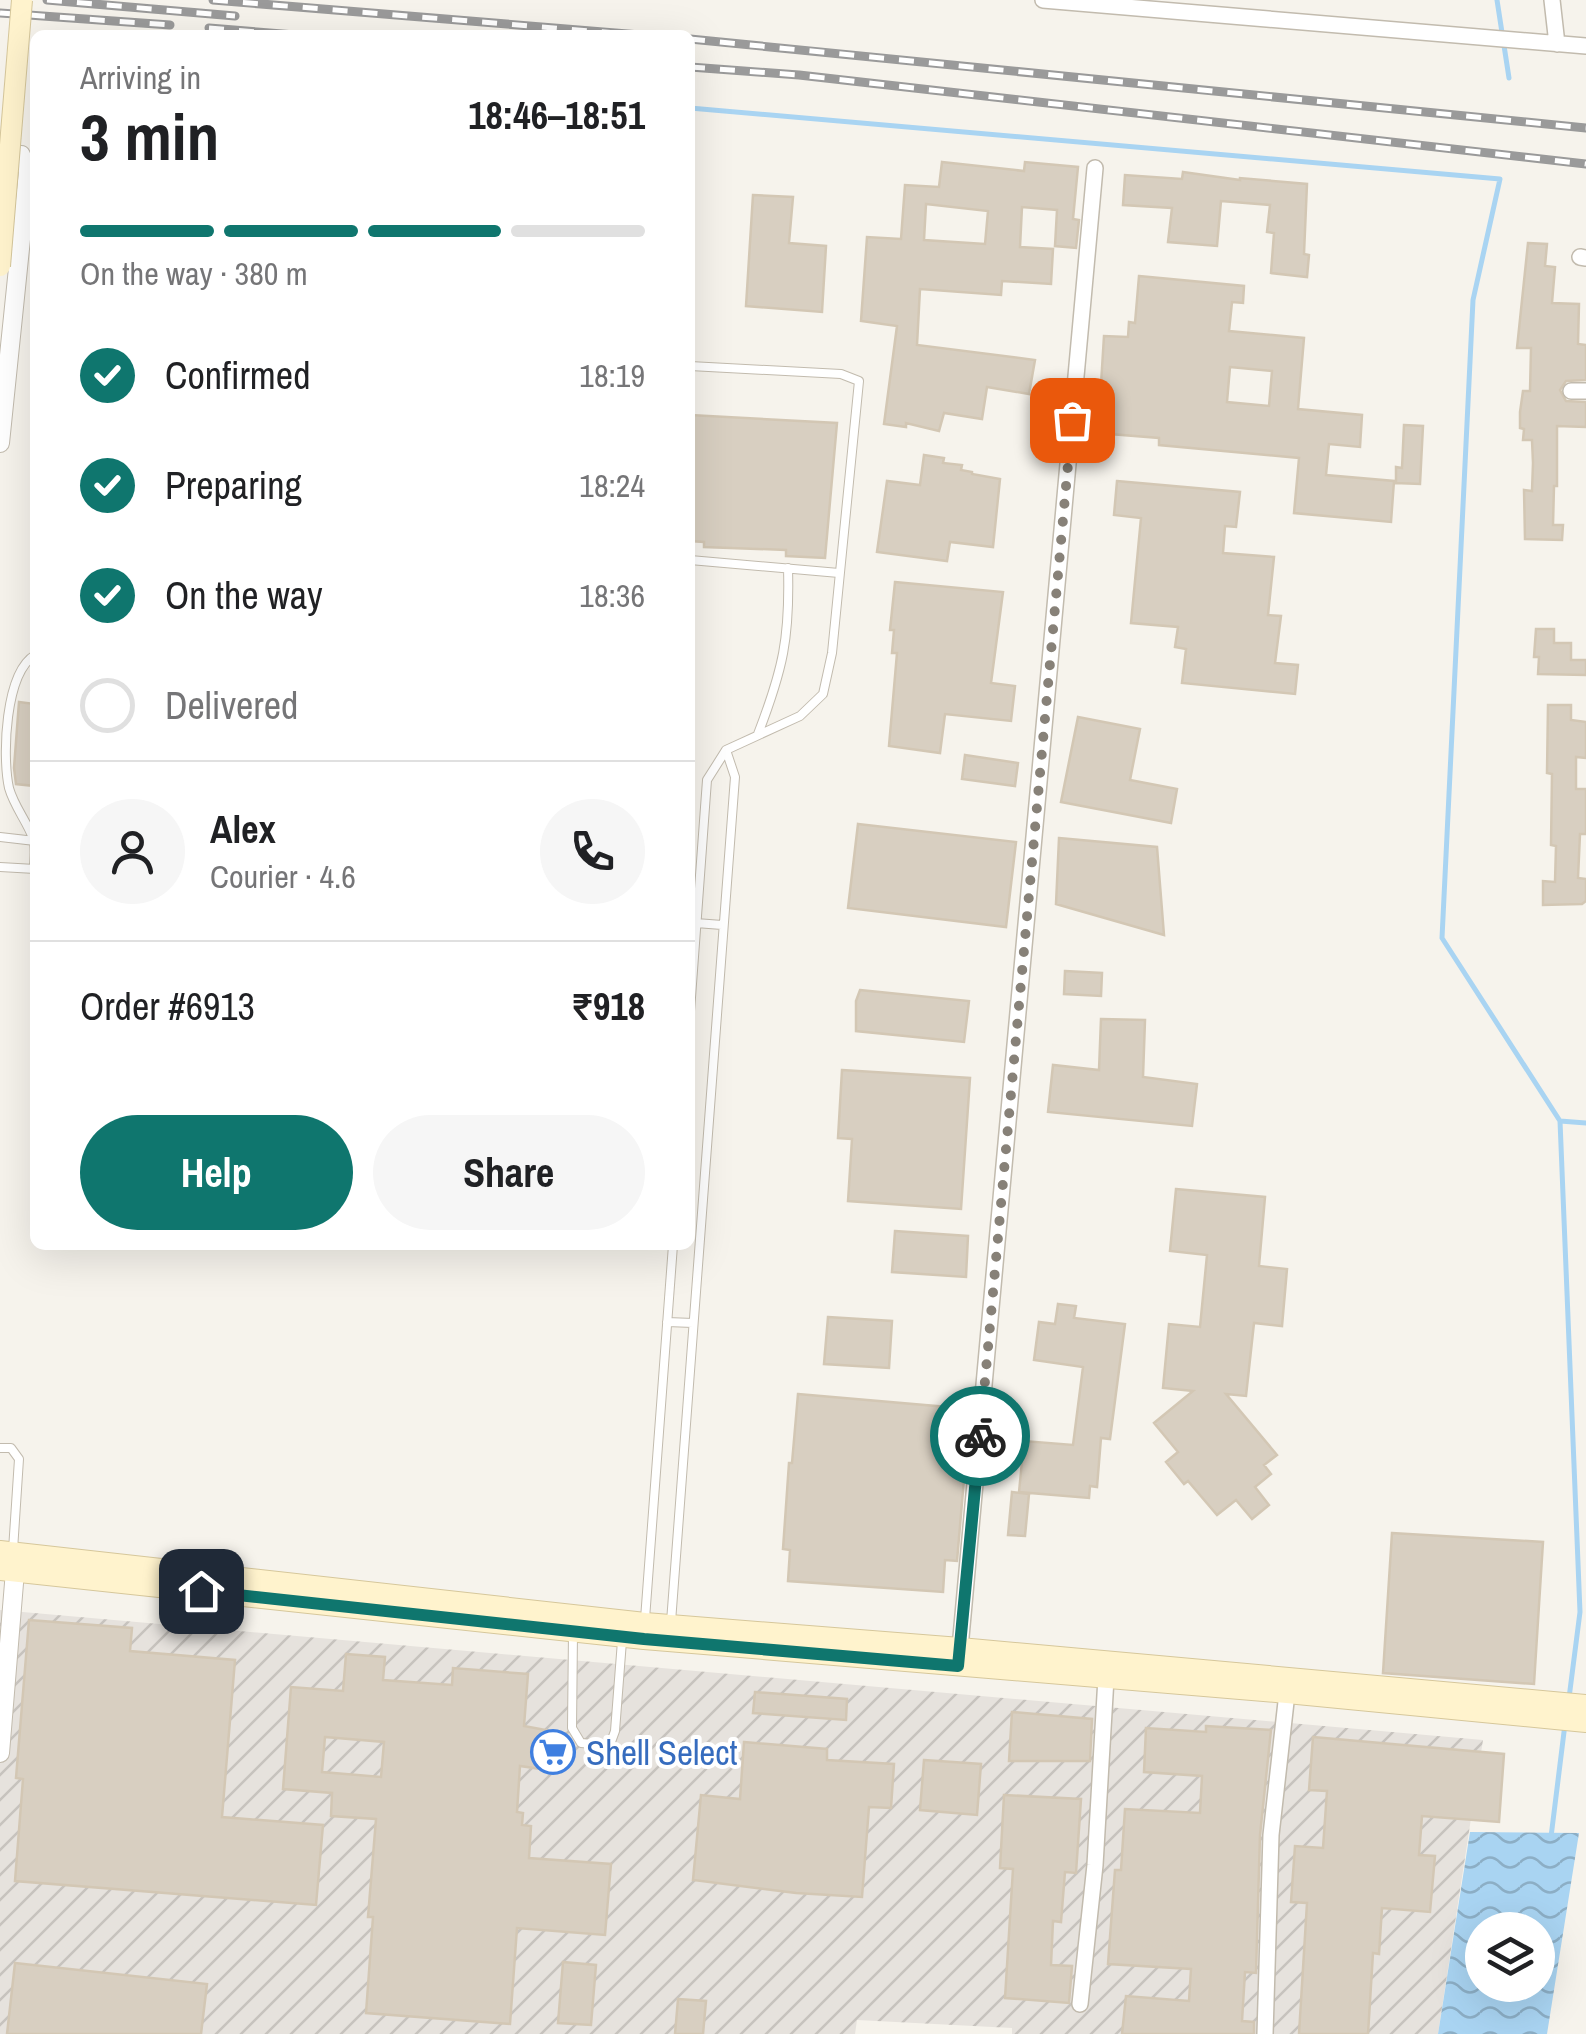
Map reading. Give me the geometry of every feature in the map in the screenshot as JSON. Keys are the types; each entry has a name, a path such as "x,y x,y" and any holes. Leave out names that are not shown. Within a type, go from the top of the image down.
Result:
{"main road":[{"path":"0,266 22,0"},
{"path":"7,1561 645,1631 1526,1708 1586,1722"},
{"path":"7,1561 573,1631 622,1636 645,1631"},
{"path":"959,1657 1106,1678 1287,1693 1526,1708 1586,1705"}],"street":[{"path":"1042,0 1586,46"},
{"path":"1552,0 1556,44"},
{"path":"0,155 21,155 28,171 0,443"},
{"path":"959,1657 1094,168"},
{"path":"0,1752 7,1561"},
{"path":"1080,2004 1095,1865 1106,1678"},
{"path":"1265,2034 1271,1835 1287,1693"}],"lane":[{"path":"695,366 840,374 859,381 832,653 823,694 800,716 726,750 707,780 695,938"},
{"path":"695,560 840,574"},
{"path":"757,736 780,677 790,624 788,568"},
{"path":"30,658 14,686 6,768 12,798 30,832"},
{"path":"671,1633 735,777 726,750"},
{"path":"0,837 30,840"},
{"path":"0,867 30,869"},
{"path":"696,923 722,925"},
{"path":"645,1631 673,1250"},
{"path":"667,1322 693,1324"},
{"path":"0,1448 16,1452 18,1460 14,1525 7,1561"},
{"path":"2,1522 14,1525"},
{"path":"573,1631 572,1728 581,1743 611,1742 622,1636"}],"shaded area":[{"path":"0,1610 1483,1740 1438,2034 1012,2034 1012,2028 857,2020 855,2034 0,2034"}],"water":[{"path":"1470,1832 1579,1833 1555,1984 1555,1912 1465,1912 1465,2002 1552,2002 1547,2034 1438,2034"}],"building":[{"path":"942,162 1024,171 1025,162 1078,167 1073,219 1079,220 1076,248 1055,246 1057,210 1022,207 1020,247 1053,249 1051,284 1002,281 1001,295 920,289 917,345 1035,360 1029,394 987,387 982,419 944,413 939,431 906,423 906,427 884,424 897,326 861,321 867,237 901,239 905,185 939,187","holes":["926,204 988,211 985,244 924,240"]},
{"path":"1183,172 1307,184 1307,277 1271,273 1274,233 1267,232 1270,205 1221,201 1217,246 1168,242 1172,208 1123,205 1125,175 1182,179"},
{"path":"753,195 793,197 789,243 826,246 822,312 746,306"},
{"path":"1528,243 1547,244 1545,266 1555,267 1552,303 1579,304 1578,344 1586,345 1586,380 1566,381 1560,390 1566,401 1586,402 1586,427 1557,426 1553,525 1563,525 1562,540 1525,539 1524,490 1532,491 1533,463 1532,440 1523,440 1520,412 1523,391 1530,391 1531,348 1517,348"},
{"path":"1139,276 1244,286 1243,303 1232,302 1229,331 1304,338 1298,409 1362,415 1360,447 1329,444 1326,475 1394,481 1391,522 1294,513 1299,458 1159,445 1159,438 1098,433 1104,336 1128,337 1129,322 1135,323","holes":["1230,367 1272,371 1269,406 1227,402"]},
{"path":"695,415 837,423 825,558 786,556 786,550 704,547 704,542 695,541"},
{"path":"1404,425 1423,426 1420,484 1396,483 1396,467 1402,468"},
{"path":"924,455 962,465 961,470 972,474 1000,479 993,547 950,542 947,561 877,552 887,481 920,485"},
{"path":"1117,481 1240,492 1236,527 1225,526 1223,553 1274,557 1268,615 1281,616 1275,663 1298,665 1295,694 1182,683 1186,649 1175,647 1178,627 1131,623 1141,518 1114,515"},
{"path":"895,582 1003,592 991,683 1015,686 1011,721 945,714 940,753 889,746 897,653 892,653 894,630 890,630"},
{"path":"1536,629 1554,629 1554,643 1571,643 1571,660 1586,660 1586,675 1538,674 1539,657 1534,657"},
{"path":"19,702 30,703 30,785 16,784"},
{"path":"1548,705 1571,705 1571,720 1586,722 1586,758 1576,757 1576,789 1586,789 1586,834 1580,834 1578,878 1586,879 1586,901 1582,904 1543,905 1543,881 1555,882 1556,846 1551,845"},
{"path":"1078,717 1140,729 1130,780 1177,789 1171,823 1061,802"},
{"path":"965,755 1018,763 1015,786 962,779"},
{"path":"858,824 1016,842 1006,927 848,908"},
{"path":"1059,838 1157,847 1164,935 1056,904"},
{"path":"1065,971 1102,973 1101,996 1064,994"},
{"path":"860,990 969,1001 964,1042 856,1031"},
{"path":"1101,1019 1145,1020 1143,1077 1197,1084 1192,1126 1048,1112 1053,1065 1099,1070"},
{"path":"842,1070 970,1078 961,1209 848,1201 852,1139 838,1138"},
{"path":"1176,1189 1265,1197 1259,1266 1287,1269 1282,1326 1254,1323 1246,1396 1226,1394 1277,1455 1264,1465 1271,1474 1255,1487 1269,1505 1252,1519 1236,1500 1217,1515 1188,1481 1184,1484 1166,1462 1178,1452 1154,1423 1193,1391 1163,1388 1169,1324 1200,1327 1207,1255 1170,1251"},
{"path":"895,1231 968,1236 966,1277 892,1272"},
{"path":"1058,1304 1076,1306 1074,1318 1125,1324 1110,1439 1101,1438 1097,1487 1090,1486 1089,1498 1019,1492 1024,1441 1073,1445 1083,1367 1034,1360 1039,1322 1055,1324"},
{"path":"828,1317 892,1321 889,1368 824,1364"},
{"path":"798,1394 970,1409 957,1561 945,1560 943,1592 788,1581 790,1550 783,1549"},
{"path":"1012,1492 1029,1494 1025,1536 1008,1535"},
{"path":"1392,1533 1543,1542 1534,1684 1383,1673"},
{"path":"29,1620 132,1628 130,1651 235,1660 222,1817 323,1825 316,1905 15,1881 23,1779 16,1778"},
{"path":"346,1654 385,1657 383,1680 452,1685 453,1668 528,1674 524,1726 567,1734 561,1772 520,1766 517,1812 523,1813 522,1825 531,1826 529,1858 611,1864 605,1935 517,1928 510,2024 366,2013 376,1819 331,1816 332,1793 283,1789 291,1687 343,1691","holes":["325,1737 384,1742 381,1777 322,1772"]},
{"path":"755,1692 847,1699 846,1720 753,1713"},
{"path":"1012,1712 1092,1719 1090,1761 1009,1761"},
{"path":"1206,1726 1271,1730 1260,1835 1256,1973 1245,1972 1242,2021 1254,2022 1254,2034 1122,2034 1126,1996 1189,2001 1191,1969 1108,1964 1115,1870 1121,1870 1125,1809 1200,1813 1202,1776 1144,1772 1146,1728 1206,1732"},
{"path":"1313,1737 1504,1754 1499,1822 1422,1816 1419,1855 1435,1856 1430,1912 1382,1908 1379,1954 1373,1953 1368,2034 1299,2034 1307,1903 1291,1902 1295,1846 1323,1848 1327,1791 1309,1790"},
{"path":"744,1742 827,1749 827,1760 894,1764 891,1808 869,1807 862,1897 693,1880 701,1795 740,1799"},
{"path":"924,1760 981,1764 977,1815 920,1810"},
{"path":"1004,1795 1081,1799 1076,1873 1065,1872 1061,1922 1053,1921 1051,1965 1072,1966 1069,2003 1005,1998 1013,1869 1000,1868"},
{"path":"563,1962 596,1965 591,2025 558,2023"},
{"path":"15,1963 207,1984 201,2034 7,2034"},
{"path":"678,1999 706,2001 703,2034 675,2034"}],"waterway":[{"path":"1497,0 1509,78"},
{"path":"695,108 1500,179 1473,300 1442,938 1560,1121 1580,1612 1569,1698"},
{"path":"1560,1121 1586,1123"},
{"path":"1551,1837 1565,1724"}],"railway":[{"path":"47,0 235,16"},
{"path":"213,0 579,30"},
{"path":"0,13 170,25"},
{"path":"209,28 234,30"},
{"path":"695,39 1586,128"},
{"path":"695,67 799,75 1586,164"}],"way so far":[{"path":"980,1436 1072,420"}],"place":[{"name":"Shell Select","path":"553,1752"}],"route":[{"path":"201,1591 644,1639 958,1666 980,1436"}]}
